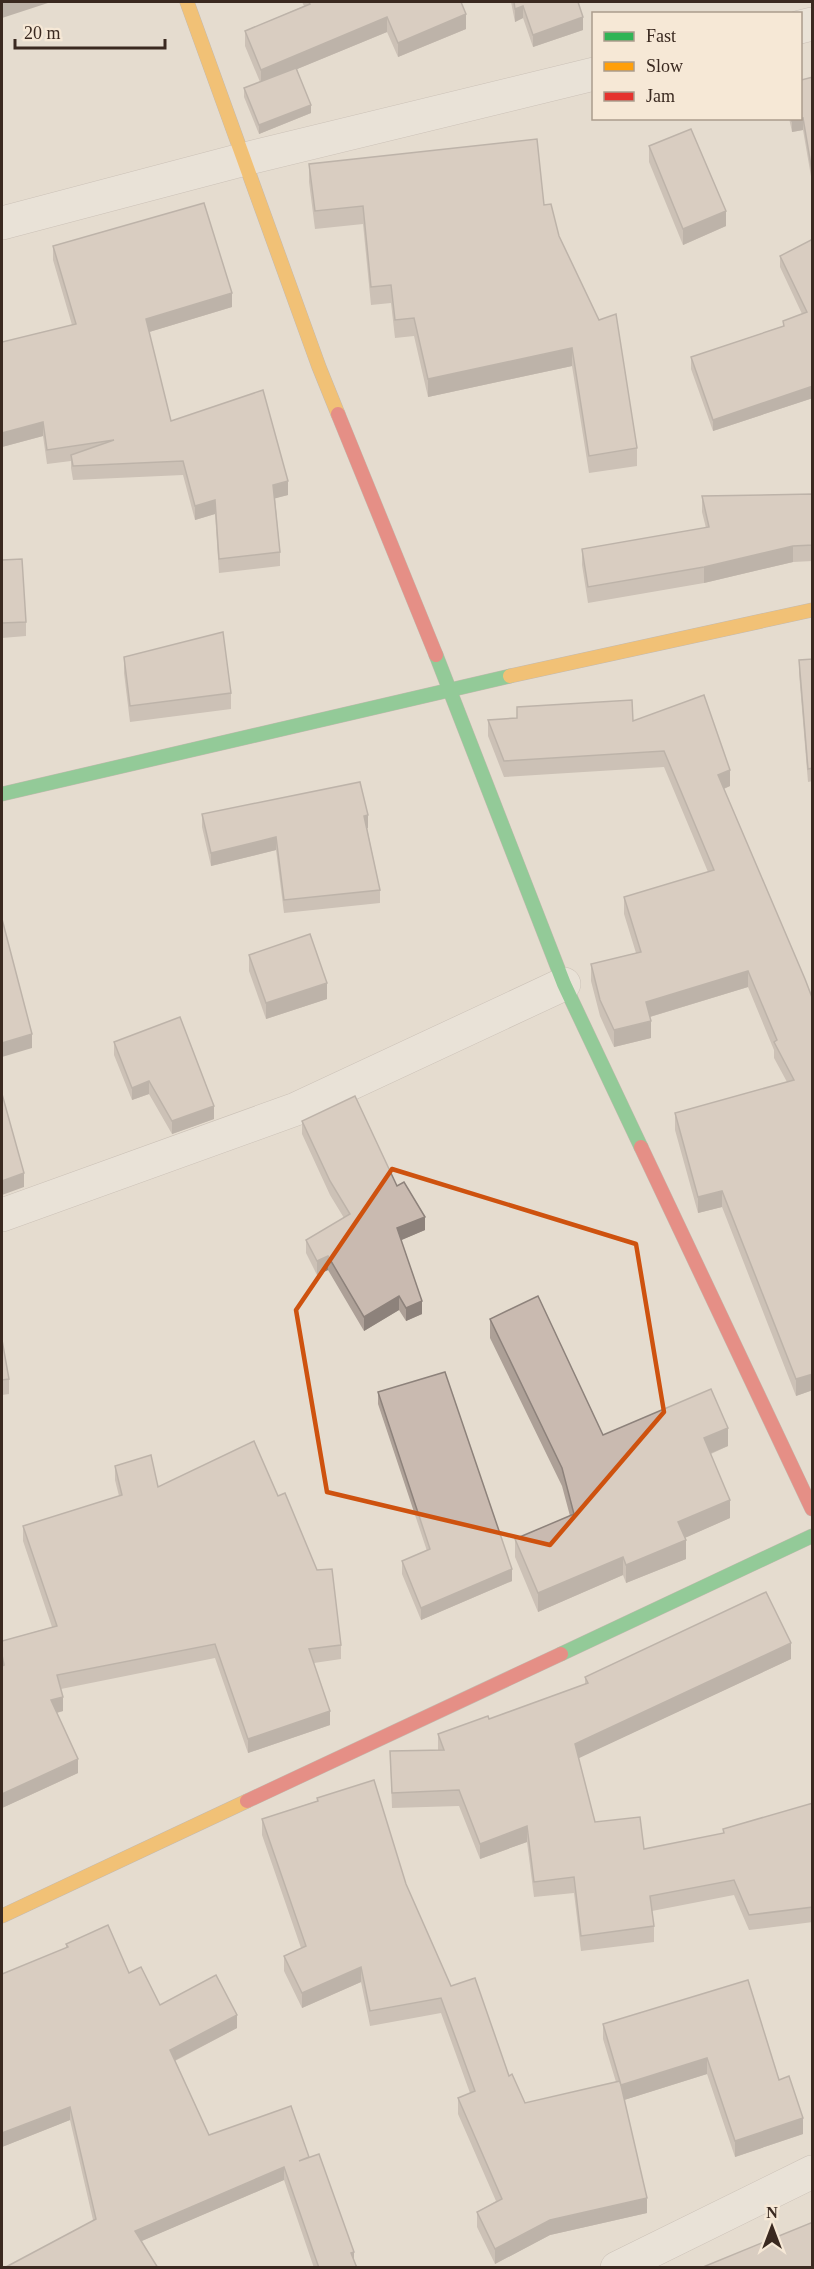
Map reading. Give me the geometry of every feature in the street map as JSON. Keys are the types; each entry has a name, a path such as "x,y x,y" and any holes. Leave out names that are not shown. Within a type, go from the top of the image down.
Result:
{"street":[{"path":"187,2 320,367 450,689 564,984 810,1495"},
{"path":"2,223 245,159 592,74"},
{"path":"2,794 450,689 813,610"},
{"path":"2,1215 296,1109 564,984"},
{"path":"2,1916 813,1536"},
{"path":"617,2268 813,2172"}],"highlighted area":[{"path":"392,1169 636,1244 664,1412 550,1545 327,1492 296,1310"}],"building":[{"path":"309,2 461,2 466,14 398,43 387,17 261,70 245,31 310,4"},
{"path":"514,2 578,2 583,17 533,35 523,6 515,9"},
{"path":"296,68 311,105 259,125 244,88"},
{"path":"813,77 813,177 802,118 802,80"},
{"path":"691,129 726,211 683,229 649,146"},
{"path":"537,139 544,205 551,204 559,236 599,320 616,314 637,448 589,456 572,348 428,379 414,318 395,320 391,285 371,287 363,206 315,211 309,164"},
{"path":"204,203 232,293 146,319 171,421 263,390 288,481 273,485 280,552 219,559 215,500 195,506 183,461 73,466 71,455 114,440 47,450 43,422 2,433 2,342 76,324 53,246"},
{"path":"813,239 813,386 713,420 691,357 784,326 783,321 807,312 780,256"},
{"path":"813,494 813,545 793,546 704,567 588,587 582,549 709,527 702,496"},
{"path":"22,559 26,622 2,623 2,560"},
{"path":"223,632 231,693 130,706 124,657"},
{"path":"813,659 813,768 808,769 799,660"},
{"path":"704,695 730,770 718,775 813,1000 813,1374 796,1379 722,1191 698,1197 675,1113 794,1080 774,1042 777,1040 748,971 646,1002 651,1021 614,1030 600,1000 591,964 641,952 624,897 714,870 664,751 504,761 488,720 517,718 517,707 632,700 633,721"},
{"path":"360,782 368,815 364,816 380,890 284,900 276,837 211,853 202,814"},
{"path":"2,919 32,1034 2,1043"},
{"path":"310,934 327,983 266,1003 249,955"},
{"path":"180,1017 214,1106 172,1121 149,1081 132,1088 114,1042"},
{"path":"2,1094 24,1173 2,1181"},
{"path":"355,1096 397,1186 404,1182 425,1217 397,1228 422,1301 406,1308 399,1296 364,1317 328,1256 317,1261 306,1240 350,1214 330,1181 302,1121"},
{"path":"538,1296 603,1435 711,1389 728,1428 704,1438 730,1500 678,1522 686,1540 626,1565 623,1557 538,1593 515,1539 574,1514 562,1468 490,1319"},
{"path":"2,1340 9,1379 2,1380"},
{"path":"445,1372 512,1569 421,1608 402,1561 430,1549 378,1392"},
{"path":"254,1441 278,1496 285,1493 317,1570 332,1569 341,1645 309,1649 330,1711 248,1739 215,1644 57,1675 63,1697 51,1700 78,1759 2,1794 2,1666 4,1665 2,1641 57,1626 23,1526 122,1495 115,1466 151,1455 158,1487"},
{"path":"766,1592 791,1643 575,1744 595,1822 640,1817 644,1849 724,1833 723,1829 813,1803 813,1907 749,1915 734,1880 650,1896 654,1926 581,1936 574,1877 534,1882 527,1826 480,1844 459,1790 392,1793 390,1751 444,1750 438,1734 488,1716 489,1719 588,1683 585,1677"},
{"path":"374,1780 406,1884 451,1986 475,1978 509,2076 512,2074 525,2103 620,2081 647,2198 550,2220 495,2249 477,2212 502,2199 458,2098 475,2091 441,1998 370,2011 361,1967 302,1993 284,1956 306,1946 262,1819"},
{"path":"108,1925 129,1973 141,1967 160,2005 216,1975 237,2015 170,2050 209,2135 291,2106 309,2157 299,2161 319,2154 354,2252 351,2253 357,2268 319,2268 284,2167 135,2231 158,2268 4,2268 96,2219 70,2107 2,2133 2,1974 68,1947 66,1944"},
{"path":"748,1980 779,2080 789,2076 803,2118 735,2141 707,2058 621,2085 603,2024"},
{"path":"813,2222 813,2268 703,2268 703,2267"}],"traffic: fast":[{"path":"436,655 564,984 641,1147"},
{"path":"2,794 510,676"},
{"path":"561,1654 812,1536"}],"traffic: slow":[{"path":"187,2 338,414"},
{"path":"510,676 812,610"},
{"path":"2,1916 247,1801"}],"traffic: jam":[{"path":"338,414 436,655"},
{"path":"641,1147 812,1509"},
{"path":"247,1801 561,1654"}]}
